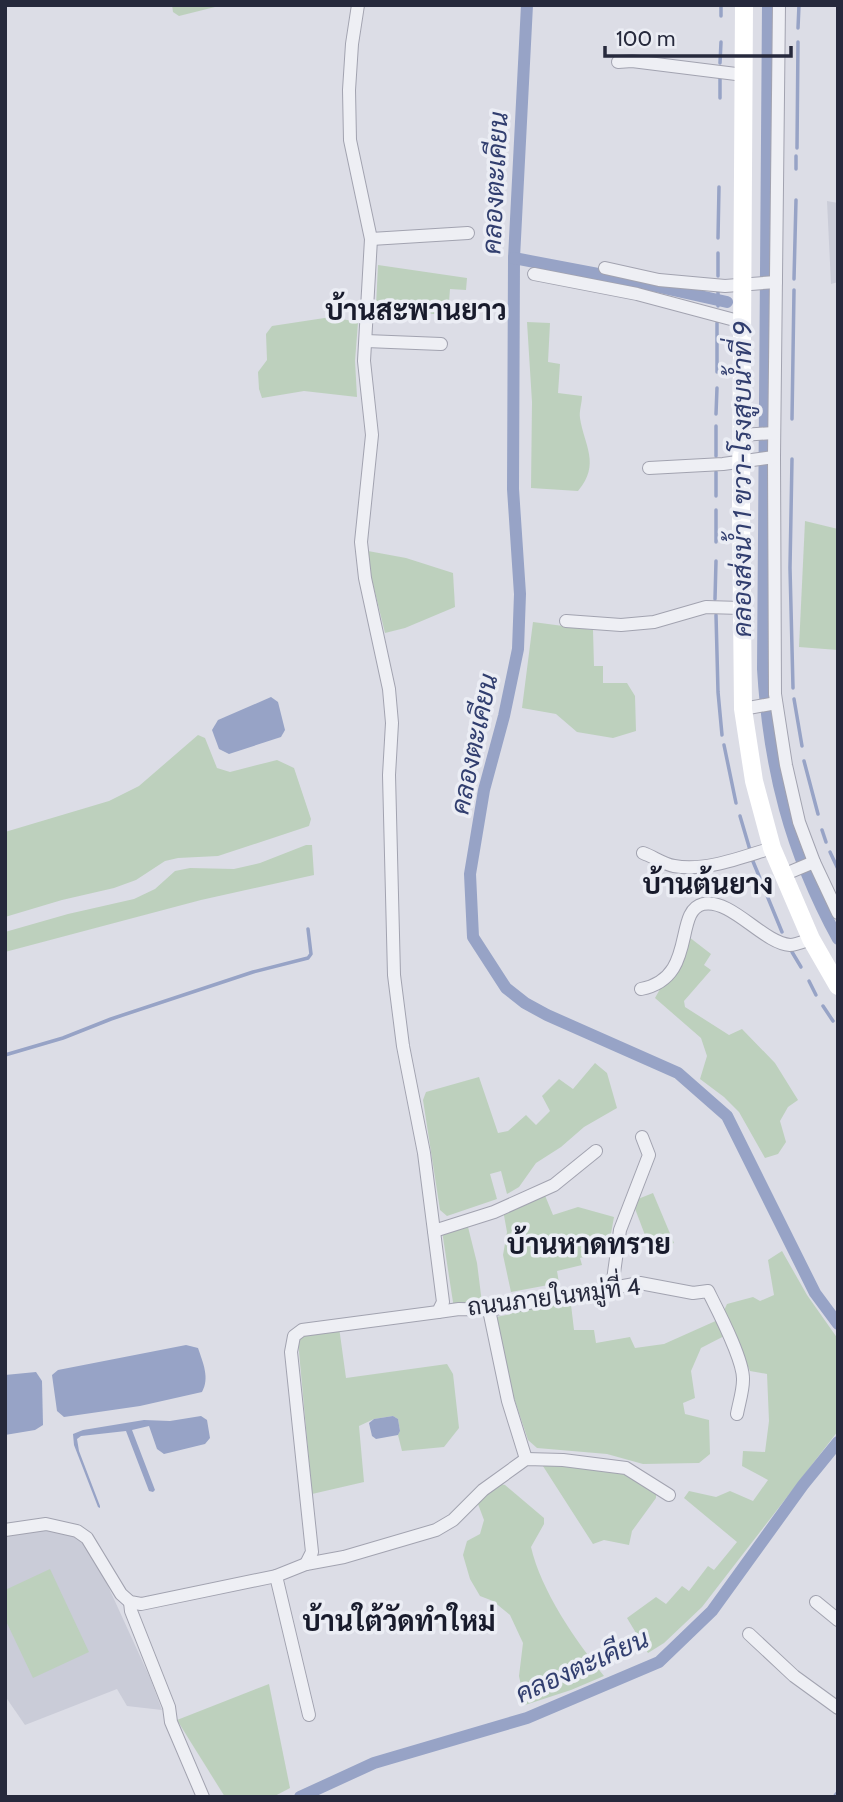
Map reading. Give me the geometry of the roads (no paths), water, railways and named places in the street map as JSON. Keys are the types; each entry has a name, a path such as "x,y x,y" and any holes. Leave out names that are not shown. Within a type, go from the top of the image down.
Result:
{"main road":[{"path":"744,5 747,284 741,322 748,435 741,608 754,781 772,848 788,873 811,939 838,986"}],"street":[{"path":"358,5 352,44 350,141 371,239 365,383 372,435 360,542 389,689 392,723 388,775 394,975 402,1046 424,1153 443,1302 438,1312"},
{"path":"779,5 771,433 773,704 811,864 838,913"},
{"path":"618,62 632,61 744,75"},
{"path":"371,239 468,233"},
{"path":"605,268 659,280 725,286 773,282"},
{"path":"534,274 637,294 741,322"},
{"path":"366,341 441,344"},
{"path":"748,435 771,433"},
{"path":"649,468 771,458"},
{"path":"566,621 621,625 654,622 706,607 741,608"},
{"path":"749,708 773,704"},
{"path":"643,853 668,864 686,867 737,858 772,848"},
{"path":"788,873 811,864"},
{"path":"641,989 656,986 671,974 692,911 701,904 713,904 736,914 770,937 790,945 811,939"},
{"path":"612,1287 620,1230 649,1155 642,1138"},
{"path":"434,1231 494,1212 554,1185 596,1152"},
{"name":"ถนนภายในหมู่ที่ 4","path":"306,1564 312,1552 291,1352 294,1336 302,1330 386,1321 459,1309 489,1310 640,1283 694,1293 708,1291 724,1323 743,1373 737,1414"},
{"path":"489,1310 502,1378 526,1459"},
{"path":"5,1530 46,1524 77,1531 87,1538 121,1594 130,1602 141,1604 276,1576 306,1564 344,1557 436,1530 453,1520 482,1490 526,1459 574,1461 626,1468 668,1495"},
{"path":"276,1576 309,1715"},
{"path":"130,1602 131,1611 169,1707 171,1722 203,1797"},
{"path":"816,1602 838,1620"},
{"path":"749,1634 794,1676 838,1708"}],"water":[{"path":"271,697 278,702 285,730 281,737 229,754 219,749 212,730 218,720"},
{"path":"186,1345 198,1348 202,1359 206,1376 202,1392 140,1406 64,1417 57,1411 52,1375 58,1370"},
{"path":"36,1372 42,1381 43,1425 35,1430 5,1435 5,1375"},
{"path":"201,1416 207,1420 210,1438 205,1444 164,1454 157,1449 149,1426 132,1430 155,1490 153,1492 149,1491 126,1431 81,1436 77,1439 100,1508 98,1507 74,1445 73,1434 144,1420 170,1421"},
{"path":"393,1416 398,1419 398,1435 376,1439 372,1436 369,1423 374,1419"}],"waterway":[{"name":"คลองตะเคียน","path":"527,5 514,258 513,489 520,594 518,649 484,790 470,874 473,937 506,988 525,1003 678,1073 727,1116 815,1293 838,1324"},
{"path":"721,5 721,16"},
{"name":"คลองส่งน้ำ 1 ขวา-โรงสูบน้ำที่ 9","path":"768,5 763,669 770,741 785,808 807,874 838,939"},
{"path":"798,28 799,5"},
{"path":"720,63 721,42"},
{"path":"797,148 798,42"},
{"path":"720,76 720,98"},
{"path":"796,156 796,169"},
{"path":"718,238 719,187"},
{"path":"794,279 796,200"},
{"path":"718,253 718,276"},
{"path":"514,258 727,302"},
{"path":"792,419 794,290"},
{"path":"718,291 718,306"},
{"path":"717,323 717,372"},
{"path":"716,414 717,388"},
{"path":"716,426 716,456"},
{"path":"792,459 790,568 793,688"},
{"path":"716,472 716,496"},
{"path":"716,510 716,542"},
{"path":"715,599 716,561"},
{"path":"716,615 722,735"},
{"path":"794,699 802,746"},
{"path":"724,745 736,803"},
{"path":"804,761 818,814"},
{"path":"740,816 750,850"},
{"path":"822,830 826,842"},
{"path":"830,852 838,869"},
{"path":"752,859 782,932"},
{"path":"5,1055 63,1038 111,1019 253,972 308,958 311,954 308,929"},
{"path":"792,952 801,967"},
{"path":"809,981 816,995"},
{"path":"823,1006 833,1021"},
{"name":"คลองตะเคียน","path":"300,1797 374,1763 527,1718 659,1662 712,1611 803,1485 838,1442"},
{"path":"834,1797 837,1793"}],"district":[{"name":"บ้านสะพานยาว","path":"416,310"},
{"name":"บ้านต้นยาง","path":"708,884"},
{"name":"บ้านหาดทราย","path":"589,1244"},
{"name":"บ้านใต้วัดทำใหม่","path":"399,1621"}]}
